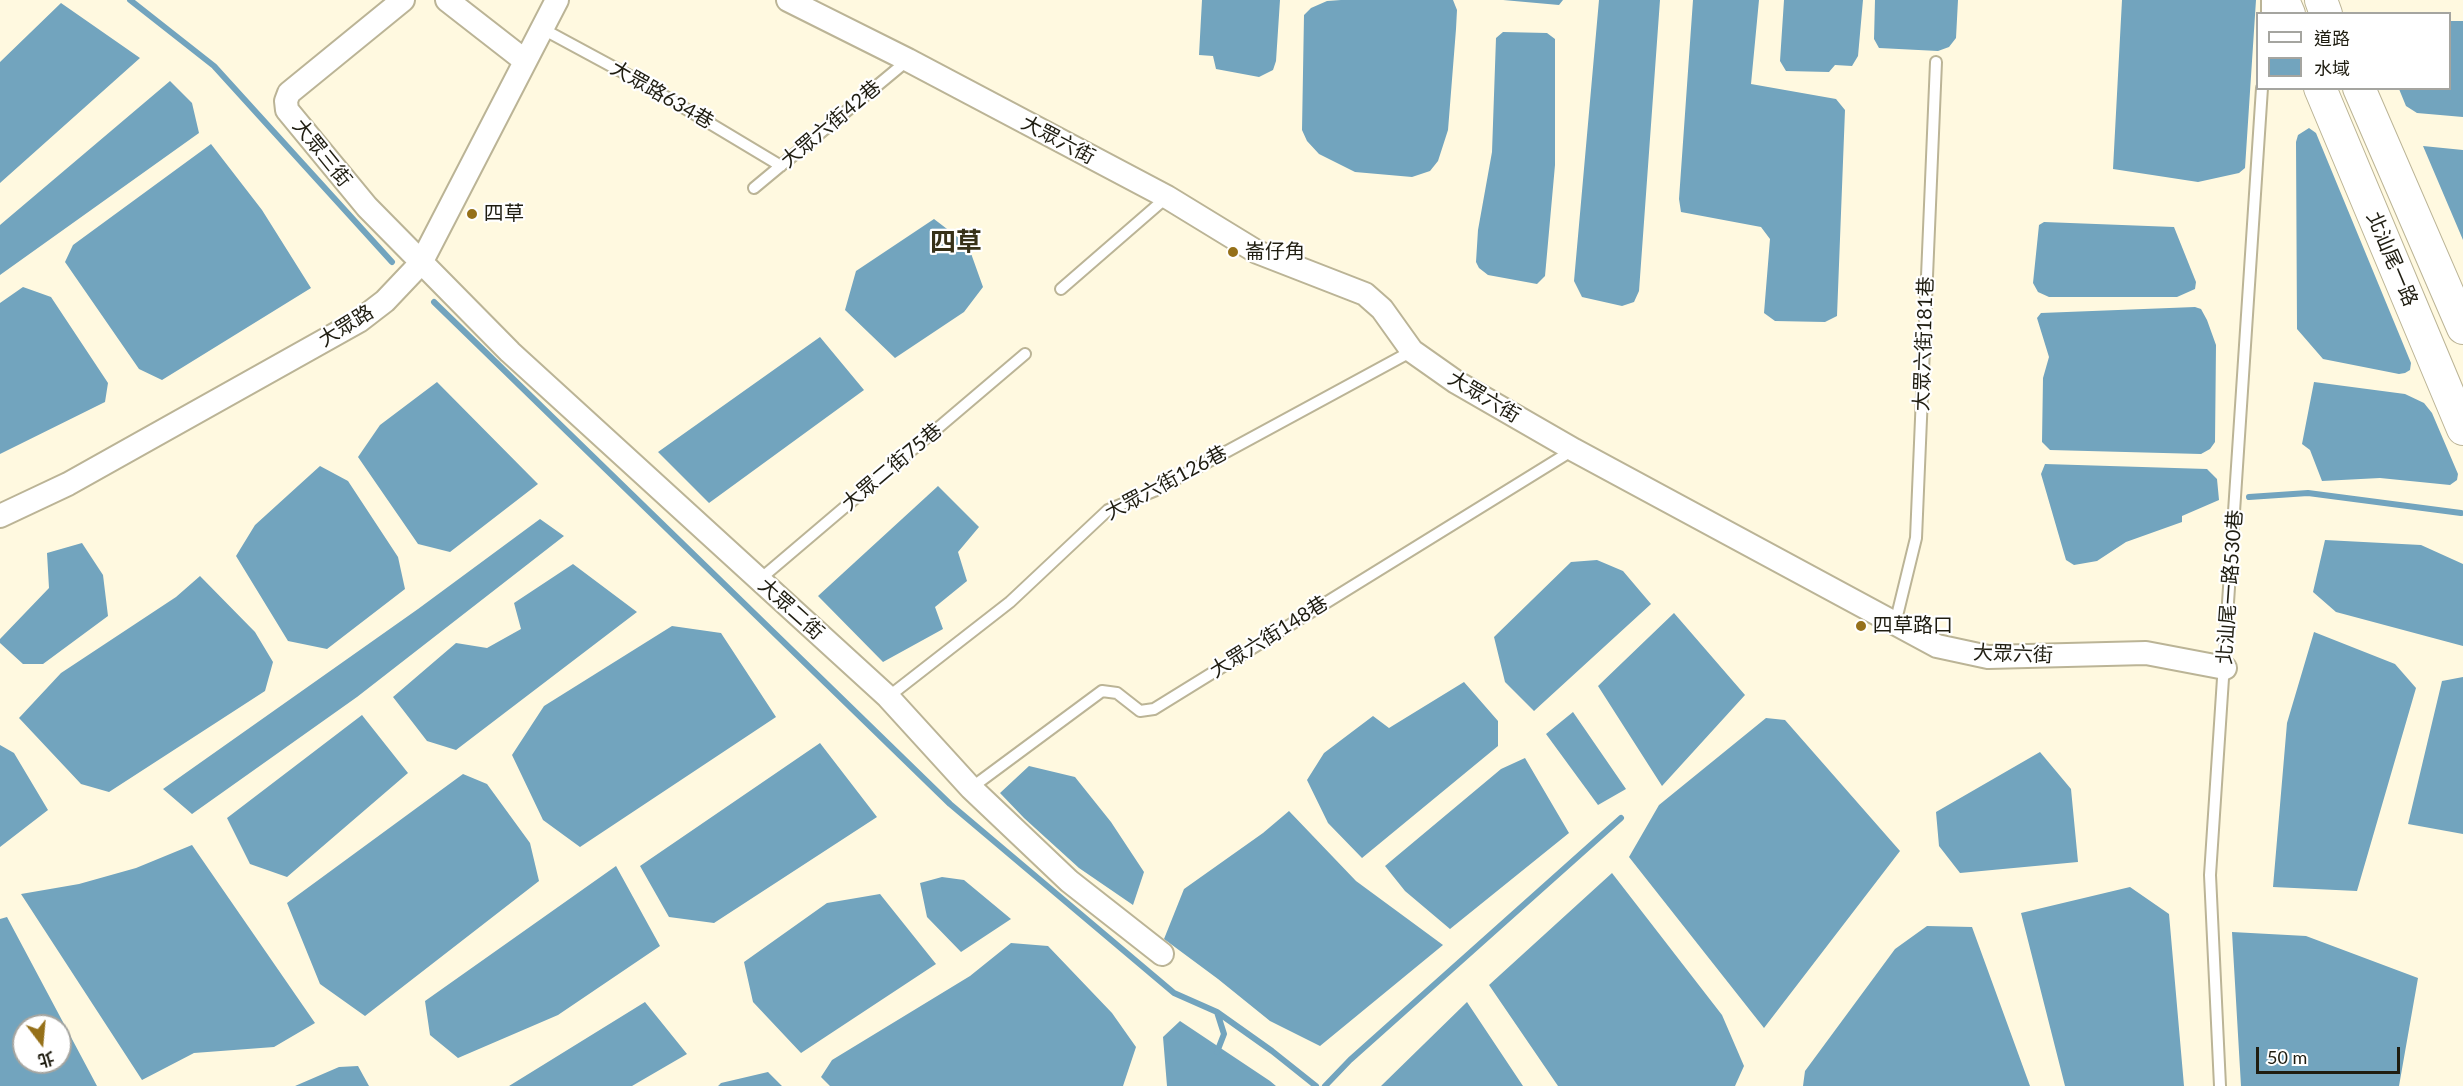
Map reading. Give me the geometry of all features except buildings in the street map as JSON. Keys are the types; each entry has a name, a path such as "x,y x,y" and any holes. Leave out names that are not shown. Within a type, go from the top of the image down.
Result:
{"street":[{"name":"大眾三街","path":"403,0 290,93 286,101 287,110 367,207 421,263"},
{"path":"447,0 524,60"},
{"name":"大眾路","path":"0,516 68,484 359,321 385,301 421,263 541,27 557,0"},
{"name":"大眾六街","path":"788,0 908,60 1167,197 1257,252 1365,294 1382,309 1412,351 1456,382 1574,450 1937,646 1988,657 2146,653 2225,668"},
{"name":"北汕尾一路","path":"2321,90 2463,429"},
{"name":"北汕尾一路","path":"2360,90 2463,328"},
{"name":"大眾二街","path":"421,263 510,352 888,697 971,788 1069,881 1162,954"}],"lane":[{"name":"大眾路634巷","path":"541,27 641,82 781,166"},
{"name":"大眾六街42巷","path":"754,188 908,60"},
{"name":"大眾六街181巷","path":"1895,624 1916,538 1936,62"},
{"name":"北汕尾一路530巷","path":"2220,1086 2210,875 2262,90"},
{"path":"1061,289 1167,197"},
{"name":"大眾六街126巷","path":"888,697 1010,602 1108,510 1154,491 1412,351"},
{"name":"大眾二街75巷","path":"759,580 1025,354"},
{"name":"大眾六街148巷","path":"971,788 1102,691 1117,693 1140,711 1154,709 1574,450"}],"water":[{"path":"1202,0 1280,0 1276,61 1273,70 1259,77 1216,69 1213,56 1199,55"},
{"path":"1453,0 1457,10 1448,130 1438,161 1430,171 1412,177 1355,172 1319,154 1307,141 1302,130 1304,15 1311,8 1327,1"},
{"path":"1503,0 1563,0 1559,5"},
{"path":"1599,0 1660,0 1639,291 1634,302 1622,306 1582,297 1574,281"},
{"path":"1693,0 1759,0 1751,84 1836,99 1845,110 1837,316 1825,322 1775,321 1764,313 1770,239 1761,227 1681,212 1679,199"},
{"path":"1784,0 1863,0 1858,56 1852,66 1835,65 1829,72 1786,71 1780,61"},
{"path":"1875,0 1958,0 1956,38 1949,47 1938,51 1879,48 1874,39"},
{"path":"2122,0 2256,0 2245,168 2239,173 2198,182 2113,169"},
{"path":"61,3 140,58 0,183 0,62"},
{"path":"2451,21 2463,21 2463,117 2417,113 2406,106 2399,90 2451,90"},
{"path":"1503,32 1547,33 1555,39 1555,165 1545,276 1537,284 1488,275 1479,268 1476,262 1478,230 1492,152 1496,38"},
{"path":"170,81 192,103 199,133 0,275 0,225"},
{"path":"2309,128 2316,133 2411,363 2410,370 2405,373 2399,374 2323,359 2297,329 2296,142 2298,135"},
{"path":"211,144 262,210 311,288 162,380 139,369 65,262 73,245"},
{"path":"2423,146 2463,150 2463,240"},
{"path":"934,219 968,245 983,287 964,312 895,358 845,310 856,271"},
{"path":"2044,222 2174,227 2196,282 2195,289 2177,297 2049,297 2038,292 2033,283 2039,225"},
{"path":"23,287 51,297 108,383 105,402 0,454 0,303"},
{"path":"2195,307 2201,309 2216,345 2215,442 2210,449 2201,454 2050,450 2042,442 2043,378 2049,357 2037,318 2041,313"},
{"path":"820,337 864,390 709,503 658,452"},
{"path":"437,382 538,484 450,552 418,544 358,457 380,425"},
{"path":"2314,382 2405,394 2424,403 2432,413 2458,474 2457,480 2450,485 2380,478 2322,481 2310,450 2302,444"},
{"path":"2045,464 2207,469 2217,479 2219,500 2182,516 2182,522 2126,542 2097,561 2074,565 2066,560 2041,474"},
{"path":"320,466 348,481 398,557 405,589 327,649 288,641 236,556 255,525"},
{"path":"938,486 979,527 958,552 967,581 935,607 943,629 883,662 818,596"},
{"path":"540,519 564,536 357,697 192,814 163,789 418,609"},
{"path":"2325,540 2421,545 2463,564 2463,646 2336,612 2313,592"},
{"path":"82,543 103,575 108,616 43,664 23,664 0,643 0,639 49,588 47,553"},
{"path":"1597,560 1623,571 1651,604 1534,711 1505,682 1494,637 1571,562"},
{"path":"573,564 637,612 456,750 427,741 393,697 456,643 487,648 521,629 514,603"},
{"path":"200,576 255,632 273,662 265,691 109,792 81,784 19,718 61,673 176,597"},
{"path":"1674,613 1745,695 1662,786 1598,686"},
{"path":"672,626 721,633 776,717 580,847 543,820 512,755 544,706"},
{"path":"2314,632 2395,664 2416,688 2357,891 2273,887 2287,723"},
{"path":"2463,677 2463,834 2408,824 2442,681"},
{"path":"1464,682 1498,721 1498,746 1362,858 1328,823 1307,780 1324,753 1373,716 1389,728"},
{"path":"1573,712 1626,789 1598,805 1546,734"},
{"path":"362,715 408,773 287,877 250,864 227,818"},
{"path":"1766,718 1785,720 1900,851 1764,1028 1629,857 1659,805"},
{"path":"820,743 877,817 714,923 669,917 640,866"},
{"path":"0,745 14,753 48,810 0,847"},
{"path":"2040,752 2071,789 2078,862 1960,873 1939,846 1936,812"},
{"path":"1525,758 1569,833 1450,929 1405,891 1385,866 1501,769"},
{"path":"1029,766 1075,777 1111,822 1144,872 1133,905 1079,868 1000,793"},
{"path":"463,774 487,784 530,843 539,881 365,1016 320,984 287,903"},
{"path":"1289,811 1356,881 1443,945 1320,1046 1270,1021 1164,939 1184,889 1263,833"},
{"path":"192,845 315,1023 274,1047 194,1053 142,1080 21,894 79,884 136,868"},
{"path":"616,866 660,946 558,1015 458,1058 430,1035 425,1001"},
{"path":"1612,873 1722,1015 1744,1066 1735,1086 1558,1086 1489,985"},
{"path":"942,877 964,880 1011,919 961,952 927,917 920,883"},
{"path":"2130,887 2169,914 2184,1086 2065,1086 2021,913"},
{"path":"880,894 936,964 801,1053 753,1002 744,962 827,903"},
{"path":"7,917 59,1014 12,1014 12,1074 72,1074 72,1039 97,1086 0,1086 0,919"},
{"path":"1927,926 1972,927 2030,1086 1803,1086 1805,1071 1895,949"},
{"path":"2232,932 2306,936 2418,978 2399,1086 2241,1086"},
{"path":"1011,943 1048,946 1112,1013 1136,1047 1123,1086 830,1086 821,1077 832,1060 970,976"},
{"path":"645,1002 687,1054 632,1086 509,1086"},
{"path":"1467,1002 1523,1086 1381,1086"},
{"path":"1180,1021 1276,1086 1167,1086 1163,1037"},
{"path":"358,1066 369,1086 295,1086 339,1067"},
{"path":"768,1072 782,1086 718,1086 721,1083"}],"waterway":[{"path":"130,0 214,66 392,262"},
{"path":"434,302 950,804 1174,993 1217,1012 1316,1086"},
{"path":"2249,497 2308,493 2461,513"},
{"path":"1325,1086 1350,1060 1621,818"},
{"path":"1217,1012 1224,1034 1217,1052"}],"place":[{"name":"四草","path":"472,214"},
{"name":"崙仔角","path":"1233,252"},
{"name":"四草路口","path":"1861,626"}],"district":[{"name":"四草","path":"956,243"}]}
